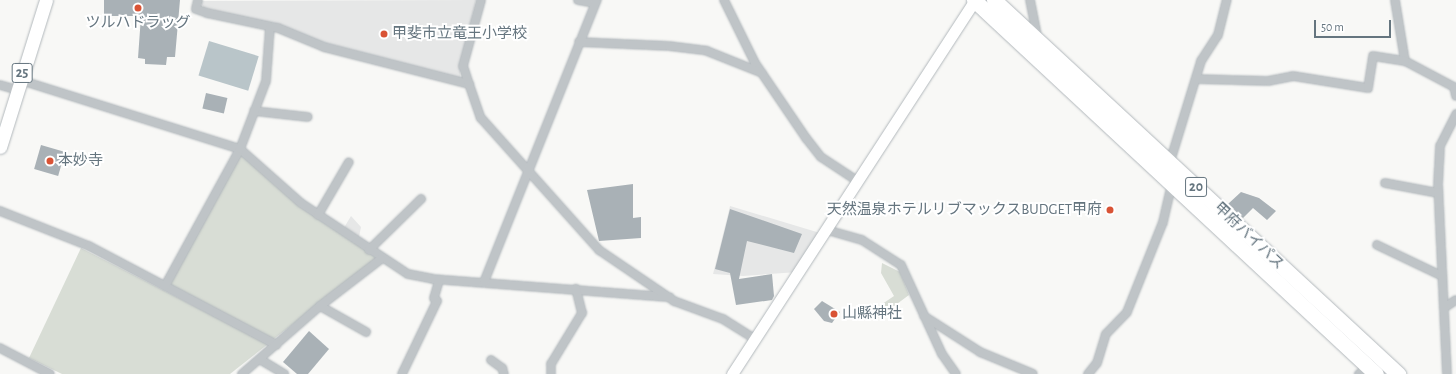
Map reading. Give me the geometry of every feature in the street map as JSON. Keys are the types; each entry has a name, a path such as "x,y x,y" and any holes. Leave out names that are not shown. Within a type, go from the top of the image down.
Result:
{"highway":[{"name":"甲府バイパス","path":"975,0 1172,184 1368,372"},
{"name":"甲府バイパス","path":"994,0 1398,374"}],"main road":[{"name":"25","path":"0,147 18,85 46,0"}],"street":[{"path":"198,0 196,9 270,27 324,47 469,84"},
{"path":"481,0 463,66 481,118 599,250 669,297 722,319 754,338"},
{"path":"484,282 596,2 578,0"},
{"path":"724,0 762,74 821,157 856,180"},
{"path":"732,374 754,338 827,230 856,180 975,0"},
{"path":"1030,0 1040,36 1038,41"},
{"path":"1170,162 1202,60 1218,35 1227,0"},
{"path":"1395,0 1405,60"},
{"path":"165,286 240,149 266,81 270,27"},
{"path":"579,42 669,46 707,52 762,74"},
{"path":"1196,79 1268,81 1293,76 1368,88 1373,56 1405,60 1454,87 1456,96"},
{"path":"0,84 18,85 240,149 318,215 381,258 408,274 438,280 484,282 669,297"},
{"path":"254,111 308,117"},
{"path":"1447,374 1438,193 1440,146 1456,114"},
{"path":"318,215 349,162"},
{"path":"1385,183 1438,193"},
{"path":"1088,374 1097,363 1106,334 1127,312 1163,222 1172,184"},
{"path":"369,250 421,199"},
{"path":"0,211 90,246 277,345"},
{"path":"827,230 862,240 901,265 924,316 956,374"},
{"path":"1377,245 1442,276"},
{"path":"242,374 260,360 320,306 381,258"},
{"path":"402,374 437,301 434,298 438,280"},
{"path":"551,374 551,364 582,313 576,289"},
{"path":"1444,308 1456,300"},
{"path":"320,306 366,332"},
{"path":"924,316 980,352 1033,374"},
{"path":"0,348 50,374"},
{"path":"260,360 284,374"},
{"path":"491,360 502,368 504,374"}],"shaded area":[{"name":"甲斐市立竜王小学校","path":"476,0 460,65 460,78 322,42 279,26 204,8 200,1"},
{"path":"209,41 259,56 248,91 198,75"},
{"path":"240,151 378,259 271,341 167,285"},
{"path":"730,206 820,233 798,272 743,276 713,274"},
{"path":"351,216 361,227 359,237 342,231"},
{"path":"81,248 268,344 230,374 62,374 29,358"},
{"path":"882,263 900,272 909,295 878,318 866,319 866,315 894,296 881,273"}],"building":[{"path":"104,0 180,0 175,57 167,57 166,65 145,64 145,59 138,58 141,16 104,16"},
{"path":"206,93 227,98 224,114 202,109"},
{"path":"41,145 65,152 58,176 34,169"},
{"path":"633,184 633,218 641,217 641,238 599,241 587,190"},
{"path":"1241,192 1259,198 1276,211 1267,220 1253,208 1243,218 1228,204"},
{"path":"730,209 802,234 794,253 747,241 739,279 772,274 774,296 772,300 736,305 730,273 715,269"},
{"path":"822,301 840,312 832,323 824,321 814,309"},
{"path":"309,331 329,349 308,374 297,374 283,362"}],"place":[{"name":"ツルハドラッグ","path":"138,8"},
{"name":"甲斐市立竜王小学校","path":"384,34"},
{"name":"本妙寺","path":"50,161"},
{"name":"天然温泉ホテルリブマックスBUDGET甲府","path":"1110,210"},
{"name":"山縣神社","path":"834,314"}]}
